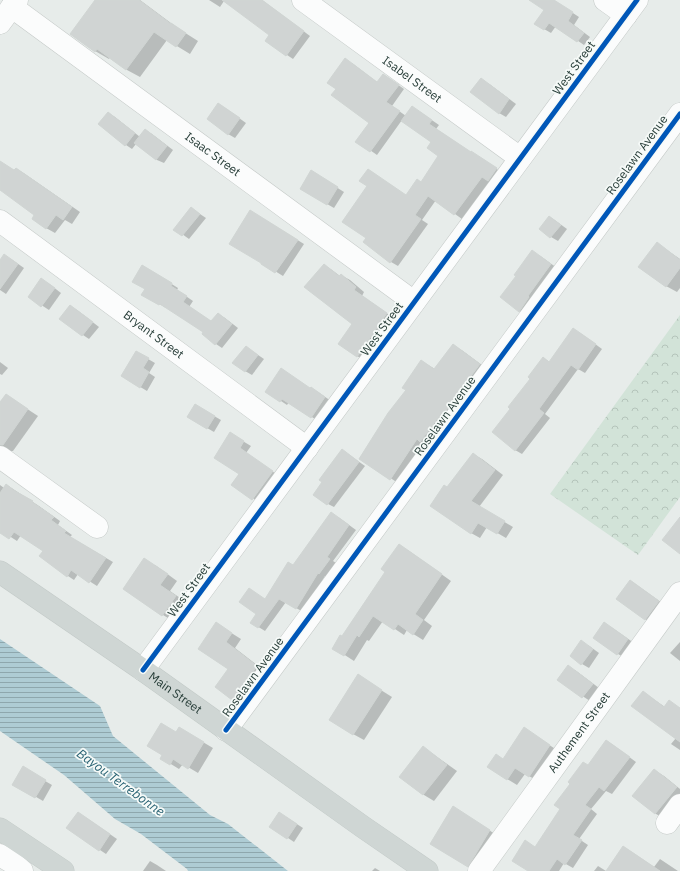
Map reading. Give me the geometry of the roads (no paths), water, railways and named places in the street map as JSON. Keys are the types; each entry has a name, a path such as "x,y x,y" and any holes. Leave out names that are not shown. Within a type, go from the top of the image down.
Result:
{"main road":[{"name":"Main Street","path":"0,572 427,871"},
{"path":"0,828 63,871"}],"street":[{"name":"Isabel Street","path":"303,0 520,158"},
{"path":"605,0 632,8"},
{"name":"West Street","path":"142,670 632,8"},
{"name":"Isaac Street","path":"10,10 414,302"},
{"name":"Roselawn Avenue","path":"226,730 680,114"},
{"name":"Bryant Street","path":"0,220 307,448"},
{"path":"0,457 97,527"},
{"name":"Authement Street","path":"479,871 680,593"},
{"path":"667,823 680,805"},
{"path":"0,855 22,871"}],"water":[{"name":"Bayou Terrebonne","path":"0,639 100,706 113,736 210,815 228,824 288,871 188,871 141,834 115,819 64,775 0,731"}]}
